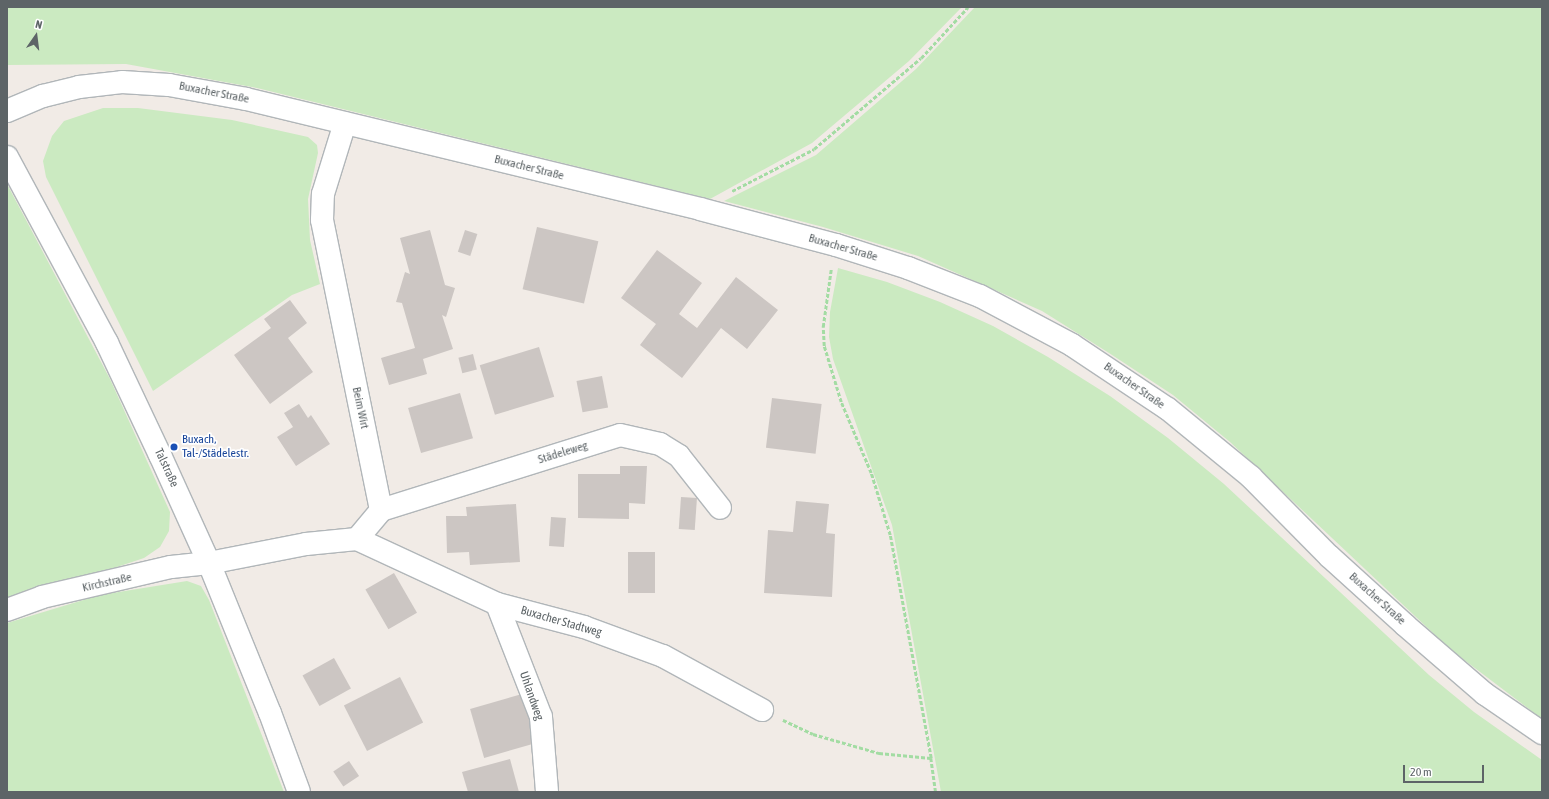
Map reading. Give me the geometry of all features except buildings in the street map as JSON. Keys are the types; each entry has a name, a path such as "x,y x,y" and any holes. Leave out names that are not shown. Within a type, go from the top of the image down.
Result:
{"street":[{"name":"Buxacher Straße","path":"7,111 43,96 78,87 122,82 169,85 246,99 700,209 836,245 908,268 980,296 1045,330 1119,374 1168,409 1251,477 1329,556 1485,694 1542,733"},
{"name":"Beim Wirt","path":"345,123 323,194 322,220 381,510"},
{"name":"Talstraße","path":"7,157 107,343 209,563 270,713 299,792"},
{"name":"Städeleweg","path":"381,510 620,435 660,444 679,456 720,508"},
{"path":"209,563 306,544 357,539 381,510"},
{"name":"Buxacher Stadtweg","path":"357,539 497,604 584,627 662,656 762,710"},
{"name":"Kirchstraße","path":"7,610 42,597 171,567 209,563"},
{"name":"Uhlandweg","path":"497,604 540,717 547,792"}],"path":[{"path":"700,209 814,149 921,58 968,7"},
{"path":"836,245 825,304 824,346 841,402 871,473 890,535 936,792"},
{"path":"762,710 813,734 879,753 931,758"}],"green space":[{"path":"7,7 962,7 909,61 812,143 710,199 257,88 126,64 7,65"},
{"path":"975,7 1542,7 1542,719 1451,650 1230,442 1173,395 1109,353 1042,311 918,256 823,227 724,201 816,155 916,69"},
{"path":"103,108 138,108 232,120 308,137 317,145 318,153 308,199 310,240 320,284 292,295 153,391 46,177 43,161 52,136 64,121"},
{"path":"7,184 110,379 170,512 169,531 160,547 144,558 108,570 39,586 7,598"},
{"path":"838,268 887,282 940,302 993,326 1048,357 1110,396 1168,438 1224,484 1429,675 1474,712 1542,760 1542,792 941,792 892,525 833,359 829,337 830,312"},
{"path":"187,581 201,586 209,600 284,792 7,792 7,623 100,595"}],"place":[{"name":"Buxach, Tal-/Städelestr.","path":"174,447"}]}
